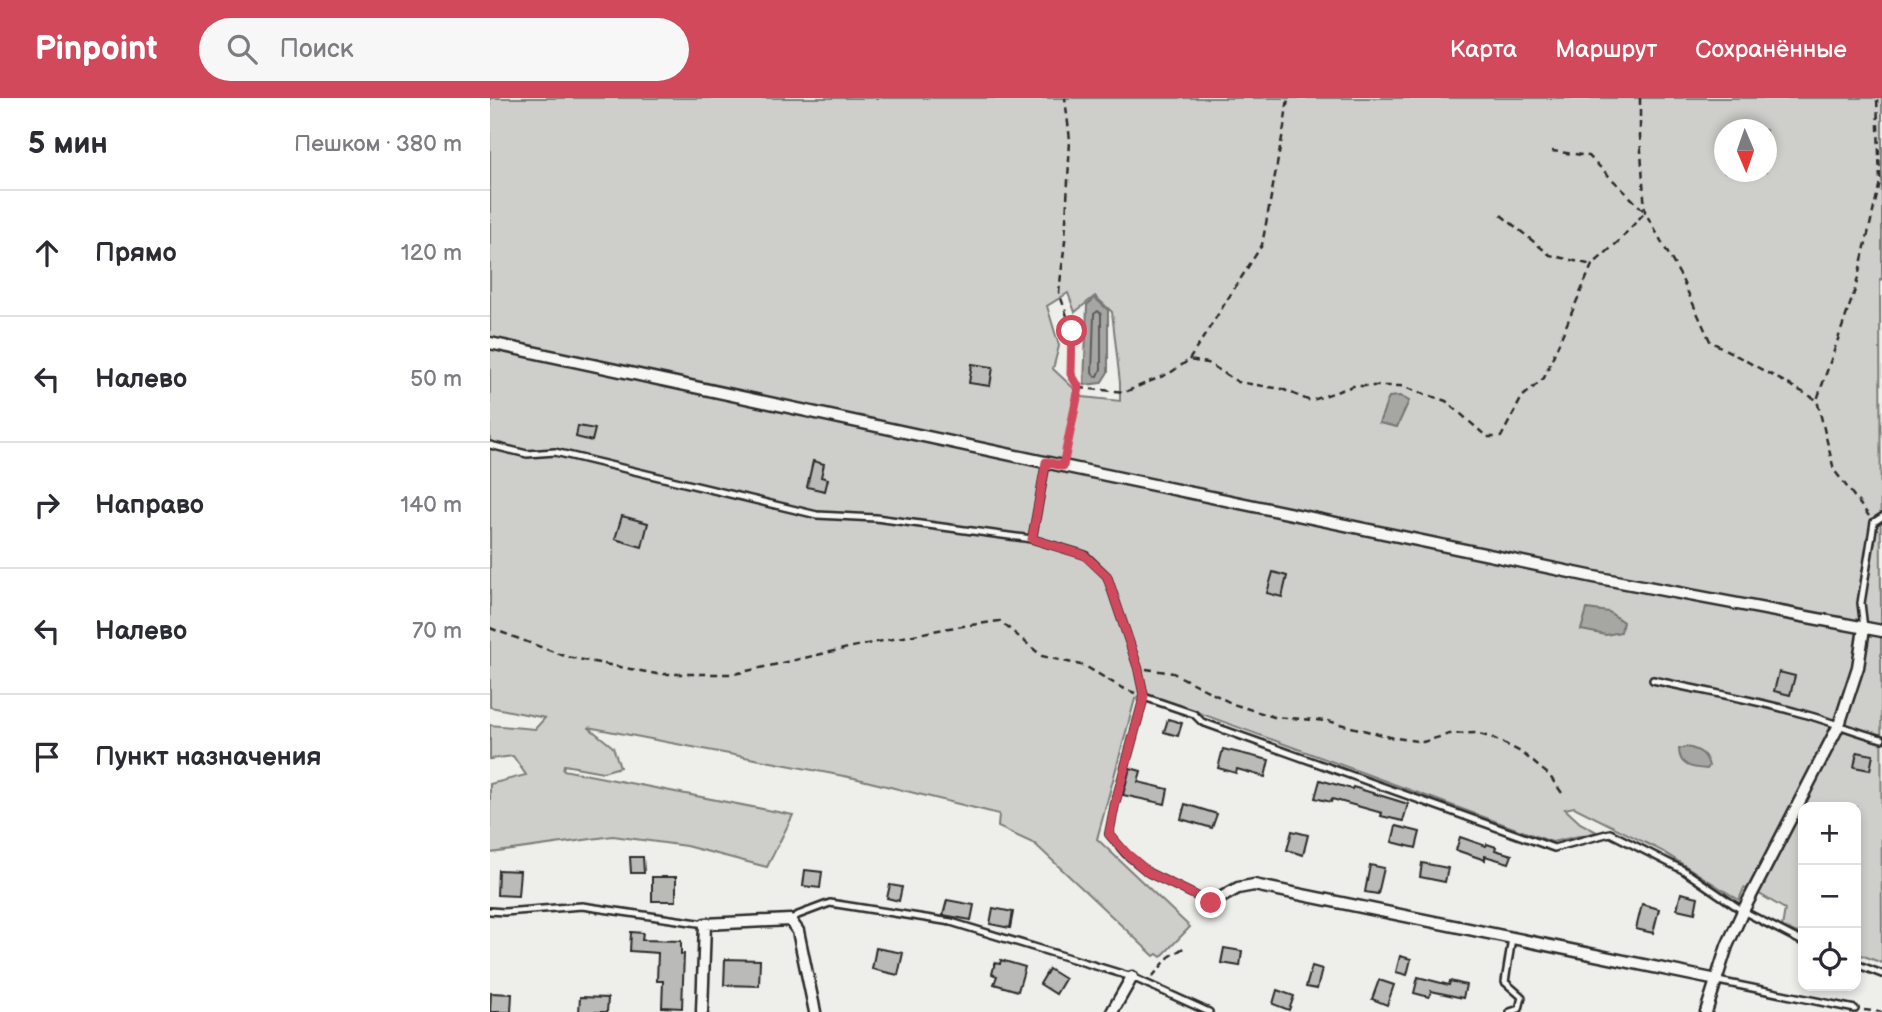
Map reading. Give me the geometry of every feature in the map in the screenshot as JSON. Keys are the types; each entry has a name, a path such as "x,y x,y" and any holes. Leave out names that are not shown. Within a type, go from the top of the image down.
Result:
{"street":[{"path":"490,343 1594,577 1882,631"},
{"path":"1706,1012 1727,947 1743,911 1839,725 1858,667 1864,628"},
{"path":"1211,903 1238,888 1254,886 1717,980"},
{"path":"702,1012 705,924 790,920 798,931 815,1012"},
{"path":"1112,1012 1132,978"}],"lane":[{"path":"490,444 527,454 555,452 817,515 876,517 1032,539 1084,555 1107,576 1138,668 1144,697 1109,834 1149,873 1211,903"},
{"path":"1032,539 1046,462"},
{"path":"1864,628 1861,603 1874,522 1882,517"},
{"path":"1653,680 1799,712 1882,738"},
{"path":"1144,697 1194,714 1202,722 1554,848 1610,833 1683,870 1743,911 1798,939"},
{"path":"790,920 830,903 951,922 1132,978 1209,1012"},
{"path":"490,911 582,906 705,924"},
{"path":"1510,1012 1519,1009 1522,997 1505,982 1512,938"},
{"path":"1861,966 1882,974"},
{"path":"1717,980 1855,1009"}],"path":[{"path":"1063,466 1079,388 1071,374 1072,331 1059,292 1065,241 1070,140 1065,98"},
{"path":"1079,388 1125,391 1170,373 1189,360 1262,245 1289,98"},
{"path":"1189,360 1208,363 1238,382 1282,389 1310,401 1353,386 1401,387 1446,401 1488,437 1501,437 1522,397 1544,378 1592,265 1618,242 1645,212 1640,98"},
{"path":"1874,522 1834,470 1817,400 1855,290 1881,182 1877,98"},
{"path":"1552,151 1589,156 1645,212 1680,275 1710,341 1817,400"},
{"path":"1501,215 1550,256 1592,265"},
{"path":"490,628 580,660 657,674 734,674 949,628 1000,621 1042,656 1085,666 1122,688 1144,697"},
{"path":"1138,668 1173,673 1233,704 1274,717 1328,721 1390,737 1423,742 1449,734 1476,733 1493,738 1521,752 1549,775 1562,793"},
{"path":"1159,969 1169,957 1185,947"},
{"path":"1855,1009 1882,1012"}],"shaded area":[{"path":"490,98 1882,98 1882,963 1861,955 1861,802 1798,802 1798,933 1782,927 1785,909 1759,894 1744,888 1739,900 1662,851 1574,807 1565,809 1580,823 1597,832 1552,842 1153,696 1135,699 1097,839 1190,927 1161,957 1157,954 1154,956 1035,844 998,827 999,814 854,778 588,727 613,747 620,767 603,772 564,765 563,770 793,815 767,867 686,846 613,836 490,853 490,784 526,775 513,756 490,759 490,725 535,729 545,718 490,707","holes":["1068,293 1075,312 1095,296 1112,312 1120,401 1083,397 1053,369 1059,346 1047,306"]}],"water":[{"path":"1095,298 1108,310 1108,372 1101,383 1084,385 1087,305"},
{"path":"1400,396 1409,401 1397,427 1379,423 1389,397"},
{"path":"1587,609 1609,612 1623,622 1621,632 1606,635 1581,630"},
{"path":"1687,747 1704,755 1709,766 1707,769 1692,767 1681,760 1679,749"}],"building":[{"path":"972,364 993,367 990,386 969,383"},
{"path":"578,426 595,429 592,441 576,437"},
{"path":"813,461 824,464 821,477 828,479 825,491 807,487"},
{"path":"622,516 648,523 642,547 615,539"},
{"path":"1273,572 1287,576 1282,597 1267,593"},
{"path":"1779,672 1795,676 1790,695 1774,691"},
{"path":"1168,719 1182,723 1178,736 1164,732"},
{"path":"1223,749 1269,760 1265,777 1237,769 1236,773 1218,768"},
{"path":"1857,752 1873,755 1870,770 1854,767"},
{"path":"1130,768 1141,771 1138,782 1168,789 1165,804 1123,795"},
{"path":"1320,780 1408,804 1403,821 1332,799 1331,802 1315,798"},
{"path":"1185,804 1217,814 1212,828 1181,819"},
{"path":"1396,826 1420,832 1416,848 1392,842"},
{"path":"1292,831 1308,835 1303,855 1287,850"},
{"path":"1460,837 1496,847 1495,850 1512,855 1509,863 1485,856 1485,860 1456,850"},
{"path":"630,857 643,857 644,873 631,873"},
{"path":"1422,863 1448,868 1445,882 1420,877"},
{"path":"1370,865 1384,868 1378,894 1365,892"},
{"path":"498,870 520,871 518,896 497,895"},
{"path":"805,870 822,872 820,888 803,886"},
{"path":"652,877 676,877 676,901 652,901"},
{"path":"890,885 902,887 899,901 887,898"},
{"path":"1681,893 1698,897 1695,913 1677,909"},
{"path":"947,900 974,905 971,920 943,915"},
{"path":"1642,904 1659,909 1653,933 1636,929"},
{"path":"993,908 1013,912 1010,928 990,924"},
{"path":"631,932 643,933 642,940 681,941 681,954 684,954 682,1008 662,1007 663,981 657,981 658,953 630,951"},
{"path":"876,948 903,953 898,975 872,969"},
{"path":"1224,948 1242,951 1240,966 1221,963"},
{"path":"1400,956 1411,959 1407,975 1396,972"},
{"path":"725,959 760,960 759,986 724,985"},
{"path":"1001,960 1025,967 1018,991 994,984 997,976 992,974 995,963 1000,964"},
{"path":"1312,966 1322,969 1317,989 1306,987"},
{"path":"1049,969 1065,979 1056,994 1040,984"},
{"path":"1418,977 1449,985 1450,981 1466,985 1463,998 1431,991 1429,997 1414,993"},
{"path":"1379,980 1394,985 1387,1005 1372,999"},
{"path":"1277,990 1294,996 1289,1010 1273,1004"},
{"path":"491,993 512,994 511,1012 490,1012"},
{"path":"580,997 608,998 607,1012 579,1012"}],"route":[{"path":"1072,331 1071,374 1079,388 1063,466 1046,462 1032,539 1084,555 1107,576 1138,668 1144,697 1109,834 1149,873 1211,903"}]}
